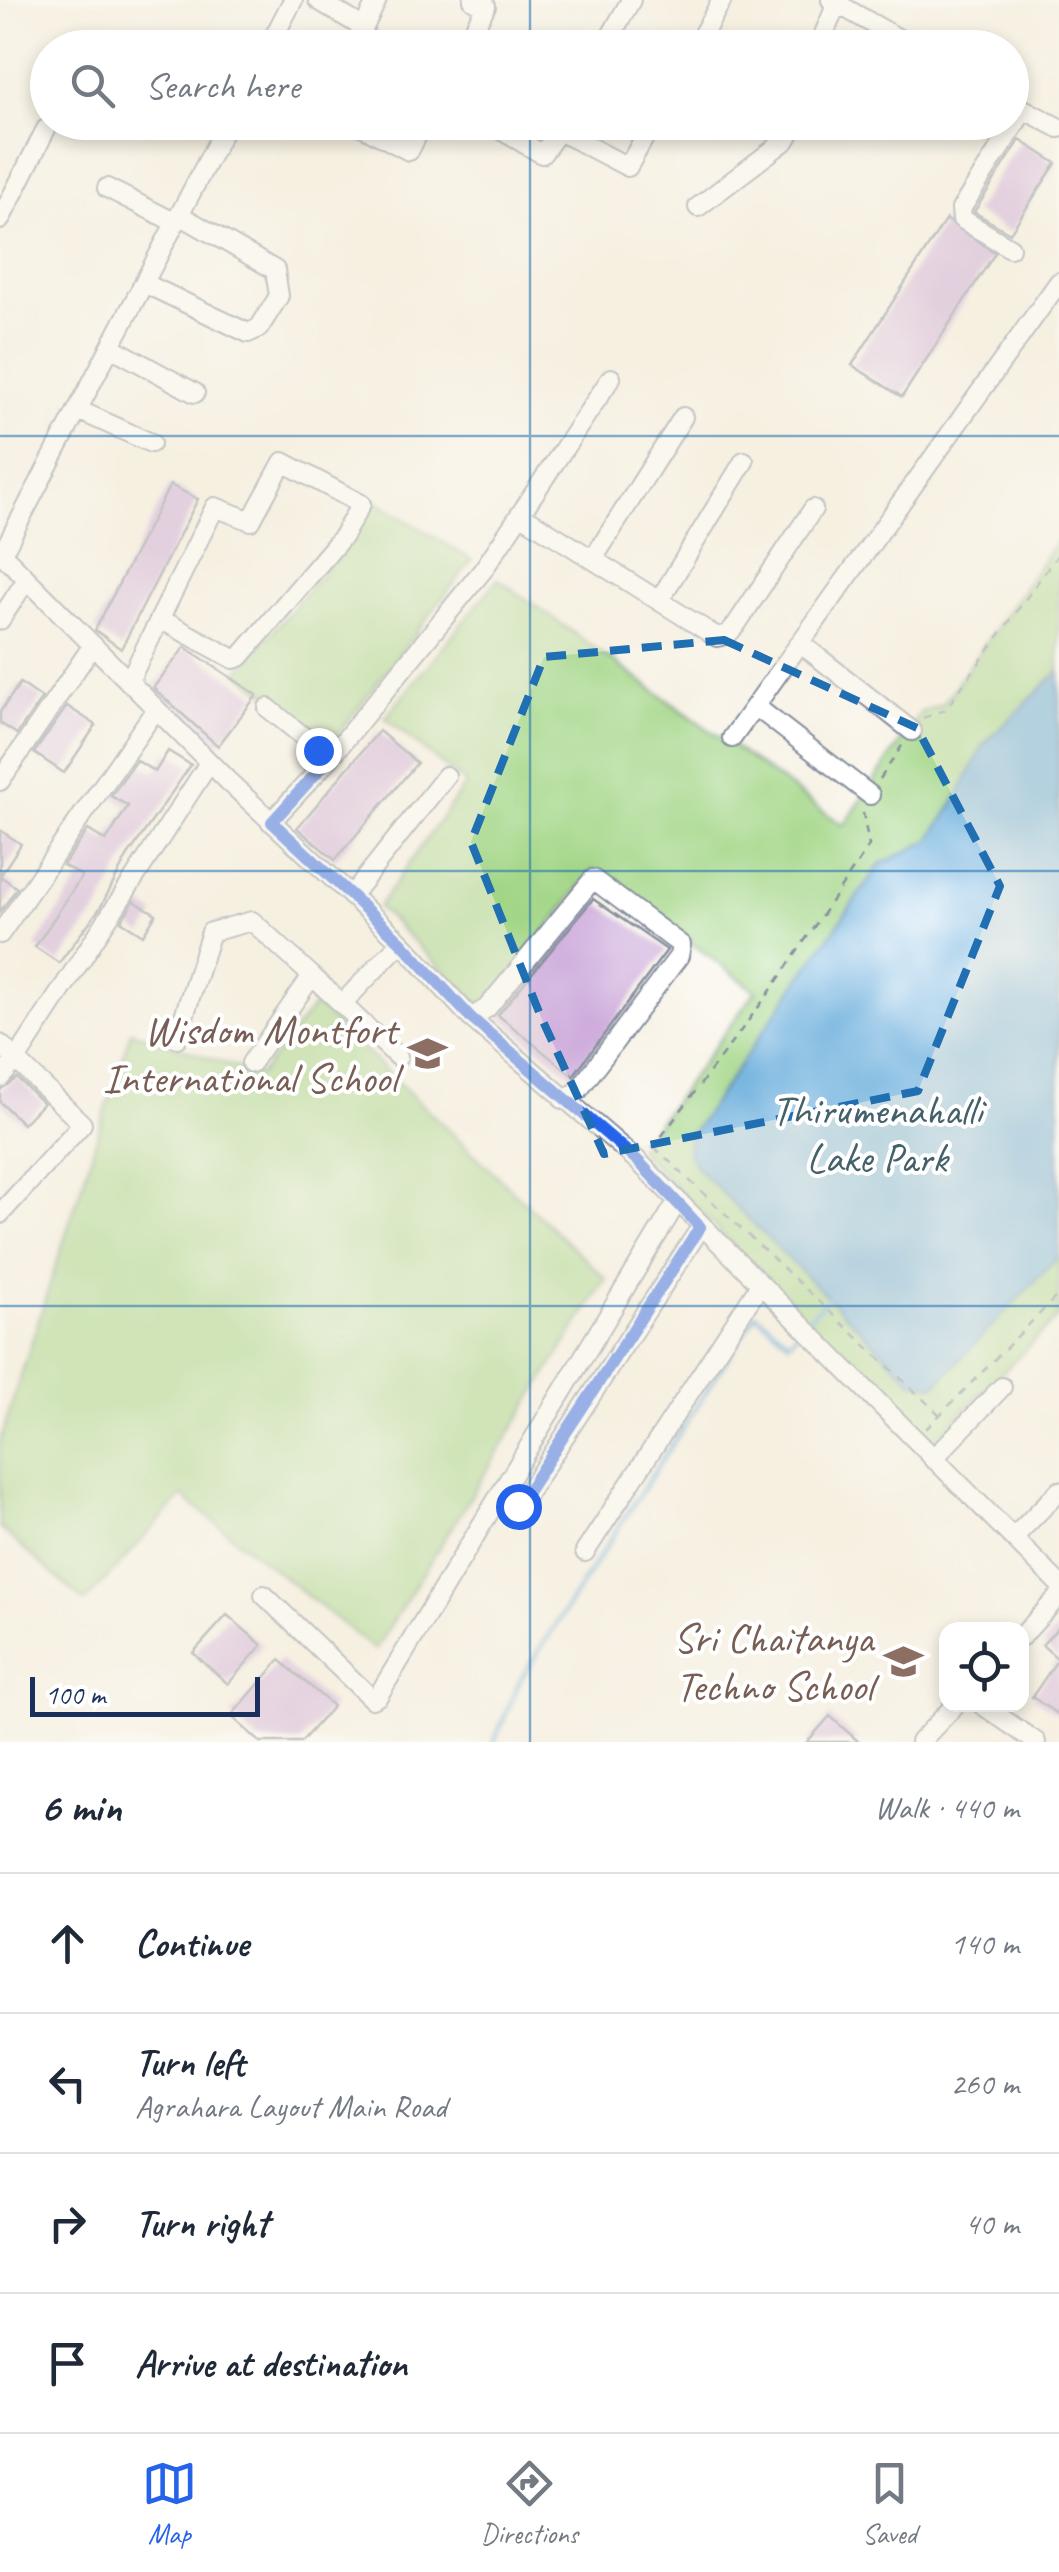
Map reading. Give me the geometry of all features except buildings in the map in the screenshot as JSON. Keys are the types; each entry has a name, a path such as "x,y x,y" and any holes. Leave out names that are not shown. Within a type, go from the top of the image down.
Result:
{"street":[{"path":"277,30 292,0"},
{"path":"318,0 364,28 377,0"},
{"path":"614,30 630,0"},
{"path":"705,30 722,0"},
{"path":"471,30 482,2"},
{"path":"824,30 834,2 883,30"},
{"path":"1029,112 1059,128"},
{"path":"0,220 40,140"},
{"path":"219,140 1,553 209,763 401,942 471,1018 638,1161 933,1459 1056,1575"},
{"path":"388,140 409,151 415,140"},
{"path":"518,140 542,154 552,140"},
{"path":"583,140 628,167 643,140"},
{"path":"698,207 786,140"},
{"path":"999,140 961,209 962,219 1010,248"},
{"path":"107,188 178,219 276,270 279,296 258,328 248,334 144,282"},
{"path":"732,738 1059,282"},
{"path":"111,347 194,393"},
{"path":"272,822 402,673 520,514 611,378"},
{"path":"78,410 150,443"},
{"path":"592,559 683,417"},
{"path":"659,601 744,461"},
{"path":"129,682 215,507 251,521 283,462 361,504 342,536 240,657 234,659 160,619"},
{"path":"520,514 707,633 728,634 814,509"},
{"path":"0,620 27,579"},
{"path":"800,643 912,731"},
{"path":"0,782 93,645"},
{"path":"755,706 870,795"},
{"path":"268,708 330,758"},
{"path":"0,934 156,709"},
{"path":"0,1078 16,1060 209,763"},
{"path":"351,896 446,776"},
{"path":"471,1018 487,1008 592,878 681,944 680,956 578,1092 563,1099"},
{"path":"177,1038 211,932 252,921 398,1057"},
{"path":"342,1004 401,942"},
{"path":"251,1063 312,976"},
{"path":"0,1044 82,1124 0,1214"},
{"path":"264,1595 372,1699 378,1696 676,1202"},
{"path":"518,1506 700,1227"},
{"path":"585,1552 759,1286"},
{"path":"933,1459 1002,1387"},
{"path":"1013,1538 1059,1491"},
{"path":"1029,1628 1059,1596"},
{"path":"920,1742 948,1712"},
{"path":"993,1712 1036,1742"}],"path":[{"path":"638,1161 654,1147 769,993 869,846 862,814 912,731 924,718 945,710 1059,552"},
{"path":"654,1147 940,1415"},
{"path":"915,1441 1059,1294"}],"highlighted area":[{"path":"724,640 917,728 1000,886 918,1091 604,1154 541,1017 471,842 544,657"}],"green space":[{"path":"375,501 472,560 332,742 238,672 353,537"},
{"name":"Thirumenahalli Lake Park","path":"1059,538 1059,1316 930,1445 638,1149 756,991 593,870 485,1011 378,907 466,784 385,718 498,579 844,826 921,712 943,704"},
{"path":"315,1004 606,1279 375,1650 182,1496 85,1602 0,1528 0,1441 131,1031 259,1075"}],"water":[{"name":"Thirumenahalli Lake Park","path":"1059,671 1059,1256 936,1385 913,1382 698,1169 687,1152 690,1136 880,864 929,841 956,800 984,744"}],"waterway":[{"path":"806,1321 828,1298"},
{"path":"494,1742 520,1680 756,1314 789,1341 799,1330"}],"place":[{"name":"Wisdom Montfort International School","path":"427,1053"},
{"name":"Sri Chaitanya Techno School","path":"903,1661"}],"route":[{"path":"318,750 330,758 272,822 401,942 471,1018 638,1161 700,1227 518,1506"}]}
